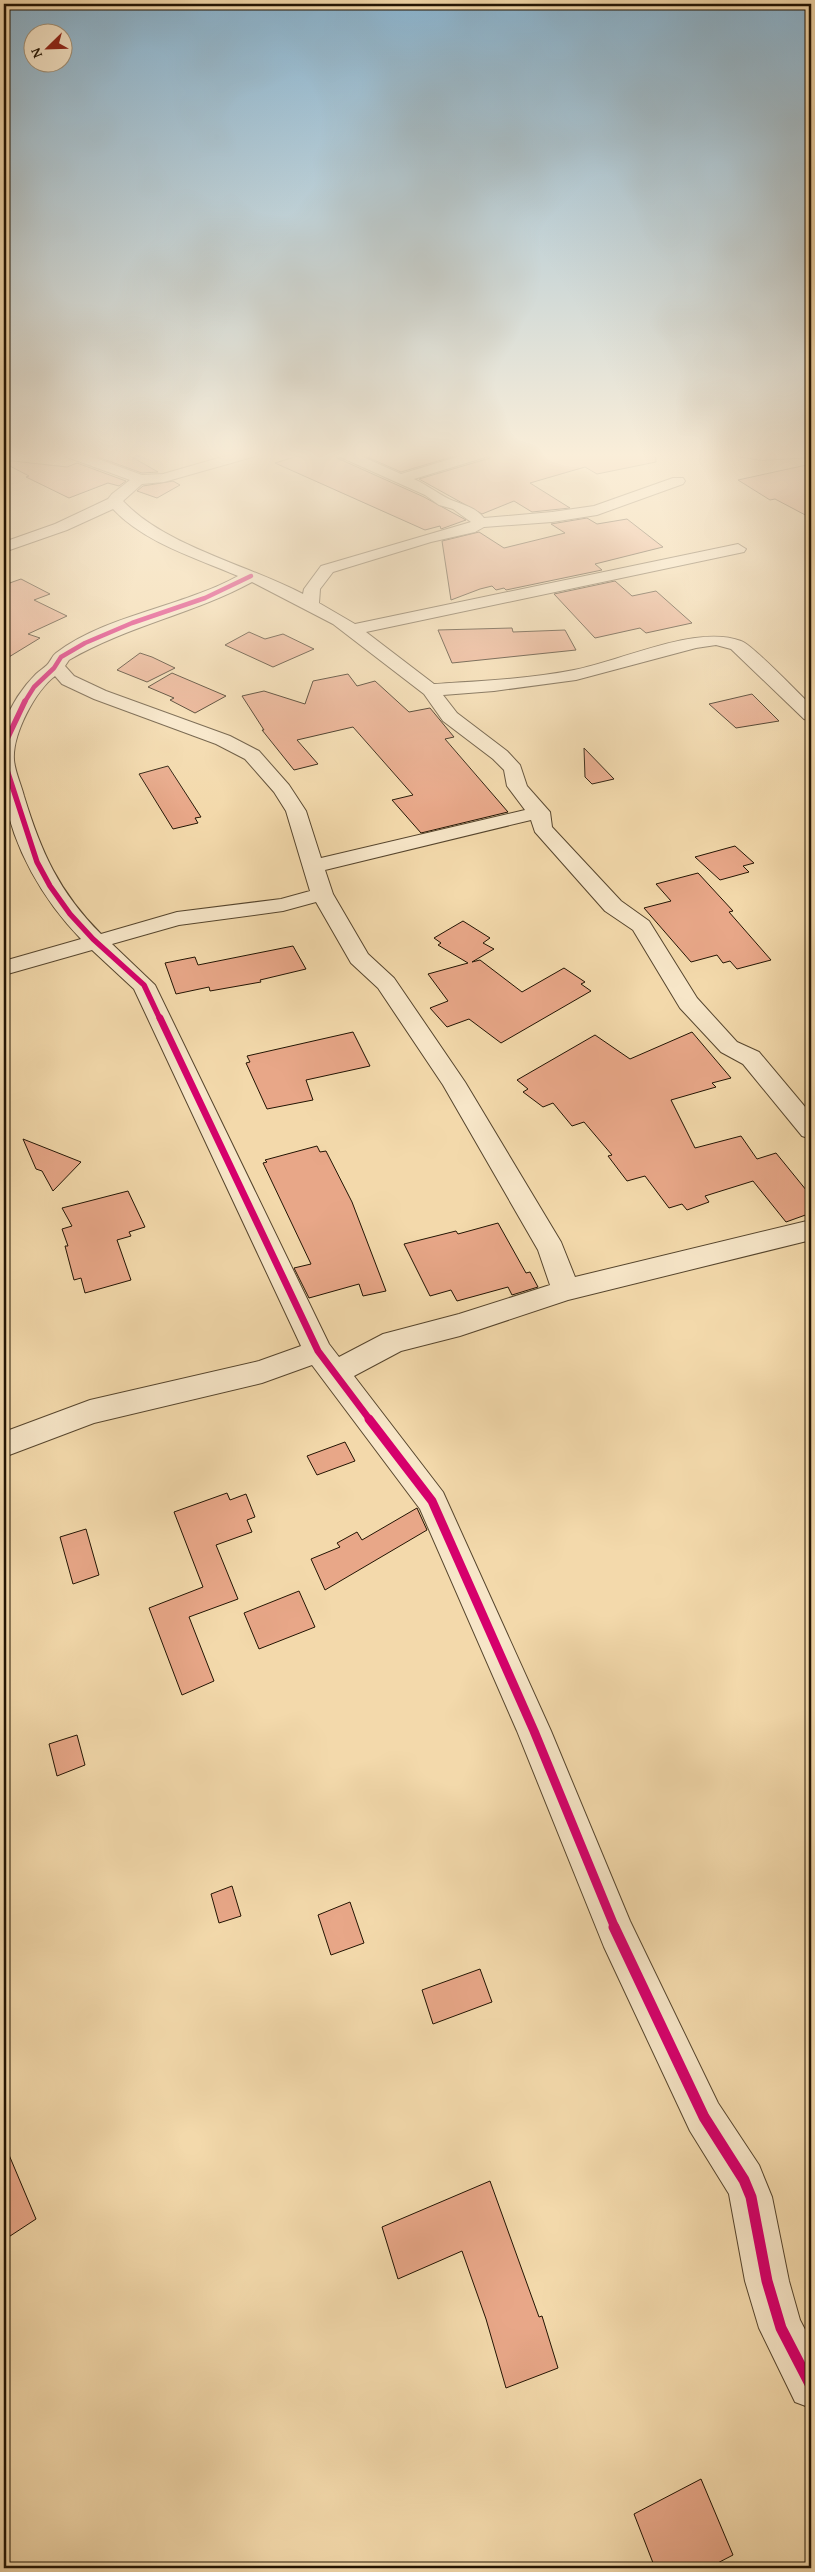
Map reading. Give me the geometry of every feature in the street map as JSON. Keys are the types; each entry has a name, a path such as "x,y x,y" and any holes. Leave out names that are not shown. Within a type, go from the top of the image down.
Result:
{"street":[{"path":"243,573 291,594 311,596 386,654 398,668 430,690 450,717 500,755 509,764 515,775 517,786 528,802 540,812 542,828 613,906 647,933 688,1003 729,1047 751,1058 811,1130"},
{"path":"311,596 324,573"},
{"path":"354,630 618,573"},
{"path":"250,576 220,593 141,620 93,640 63,656 56,667 41,678 30,692 13,724 4,757 24,830 49,886 95,941 144,984 327,1362 432,1501 534,1731 617,1934 704,2117 744,2180 751,2198 767,2281 781,2328 811,2386"},
{"path":"430,690 465,689 567,677 716,640 737,645 811,715"},
{"path":"56,667 68,680 100,695 223,740 252,755 282,789 296,811 315,866 322,894 360,958 386,983 453,1082 551,1249 566,1290"},
{"path":"315,866 540,812"},
{"path":"4,834 24,830"},
{"path":"5,969 95,941 177,919 283,905 322,894"},
{"path":"4,1446 90,1412 262,1372 327,1362 393,1342 460,1325 566,1290 811,1230"}],"building":[{"path":"447,573 587,573 506,590 504,588 496,590 492,586 451,600"},
{"path":"21,579 50,594 34,600 67,616 28,634 40,638 4,660 4,585"},
{"path":"615,581 632,596 656,591 692,623 646,633 640,628 595,638 554,594"},
{"path":"512,628 513,632 565,630 576,650 452,663 438,630"},
{"path":"249,632 265,639 283,634 314,649 273,667 225,645"},
{"path":"140,653 175,668 147,682 117,670"},
{"path":"172,673 226,696 195,713 170,700 174,698 148,687"},
{"path":"348,674 357,686 375,681 409,712 430,708 454,737 445,739 508,812 421,833 392,800 413,795 353,727 297,740 318,764 294,770 262,730 264,730 242,696 264,691 305,704 313,681"},
{"path":"752,694 779,721 736,728 709,704"},
{"path":"584,748 614,779 592,784 585,777"},
{"path":"168,766 201,817 195,818 198,823 173,829 139,774"},
{"path":"735,846 754,863 743,866 749,872 720,880 695,857"},
{"path":"698,873 733,911 729,912 771,960 737,969 730,961 723,963 717,955 691,962 644,908 671,901 656,884"},
{"path":"463,921 490,938 483,943 494,949 472,962 480,960 522,992 564,968 585,982 581,984 591,991 501,1043 469,1019 447,1027 430,1008 448,1001 428,974 468,963 438,945 441,943 434,938"},
{"path":"293,946 306,969 260,980 261,982 210,991 209,987 176,994 165,963 195,957 198,965"},
{"path":"353,1032 370,1066 306,1080 313,1100 267,1109 246,1063 250,1062 247,1056"},
{"path":"692,1032 731,1078 712,1083 716,1087 671,1100 695,1148 741,1136 757,1159 776,1153 811,1196 811,1213 786,1222 753,1181 705,1196 709,1202 687,1210 682,1204 669,1208 645,1176 627,1181 608,1156 612,1155 584,1122 572,1126 553,1103 543,1107 523,1092 528,1089 517,1080 595,1035 630,1059"},
{"path":"23,1139 81,1162 53,1191 42,1171 36,1169"},
{"path":"317,1146 320,1152 326,1151 352,1202 386,1291 363,1296 359,1284 309,1298 294,1268 311,1264 263,1163 267,1162 265,1160"},
{"path":"128,1191 145,1227 129,1232 131,1236 117,1240 131,1280 85,1293 81,1278 74,1280 65,1246 68,1246 62,1229 72,1226 62,1208"},
{"path":"498,1223 526,1273 530,1272 538,1287 512,1295 508,1287 457,1301 451,1290 430,1296 404,1244 456,1231 458,1234"},
{"path":"345,1442 355,1461 317,1475 307,1456"},
{"path":"227,1493 230,1500 246,1494 255,1517 247,1520 252,1532 216,1545 238,1599 189,1617 214,1681 182,1695 149,1608 203,1587 174,1512"},
{"path":"417,1508 427,1530 325,1590 311,1559 340,1547 337,1543 357,1532 362,1540"},
{"path":"86,1529 99,1575 73,1584 60,1537"},
{"path":"299,1591 315,1627 259,1649 244,1613"},
{"path":"77,1735 85,1765 57,1776 49,1744"},
{"path":"232,1886 241,1916 219,1923 211,1894"},
{"path":"350,1902 364,1943 331,1955 318,1915"},
{"path":"480,1969 492,2002 433,2024 422,1990"},
{"path":"4,2143 36,2219 4,2240"},
{"path":"490,2181 539,2317 542,2316 558,2368 506,2388 486,2319 462,2251 398,2279 382,2227"},
{"path":"701,2479 733,2555 708,2568 655,2568 634,2514"}],"cycle path":[{"path":"251,576 205,598 132,623 85,643 61,657 55,666 34,687 11,728 7,739 4,761 27,836 37,862 59,900 81,927 144,985 318,1351 432,1501 534,1731 617,1934 704,2117 744,2180 751,2197 767,2281 781,2328 811,2386"}]}
